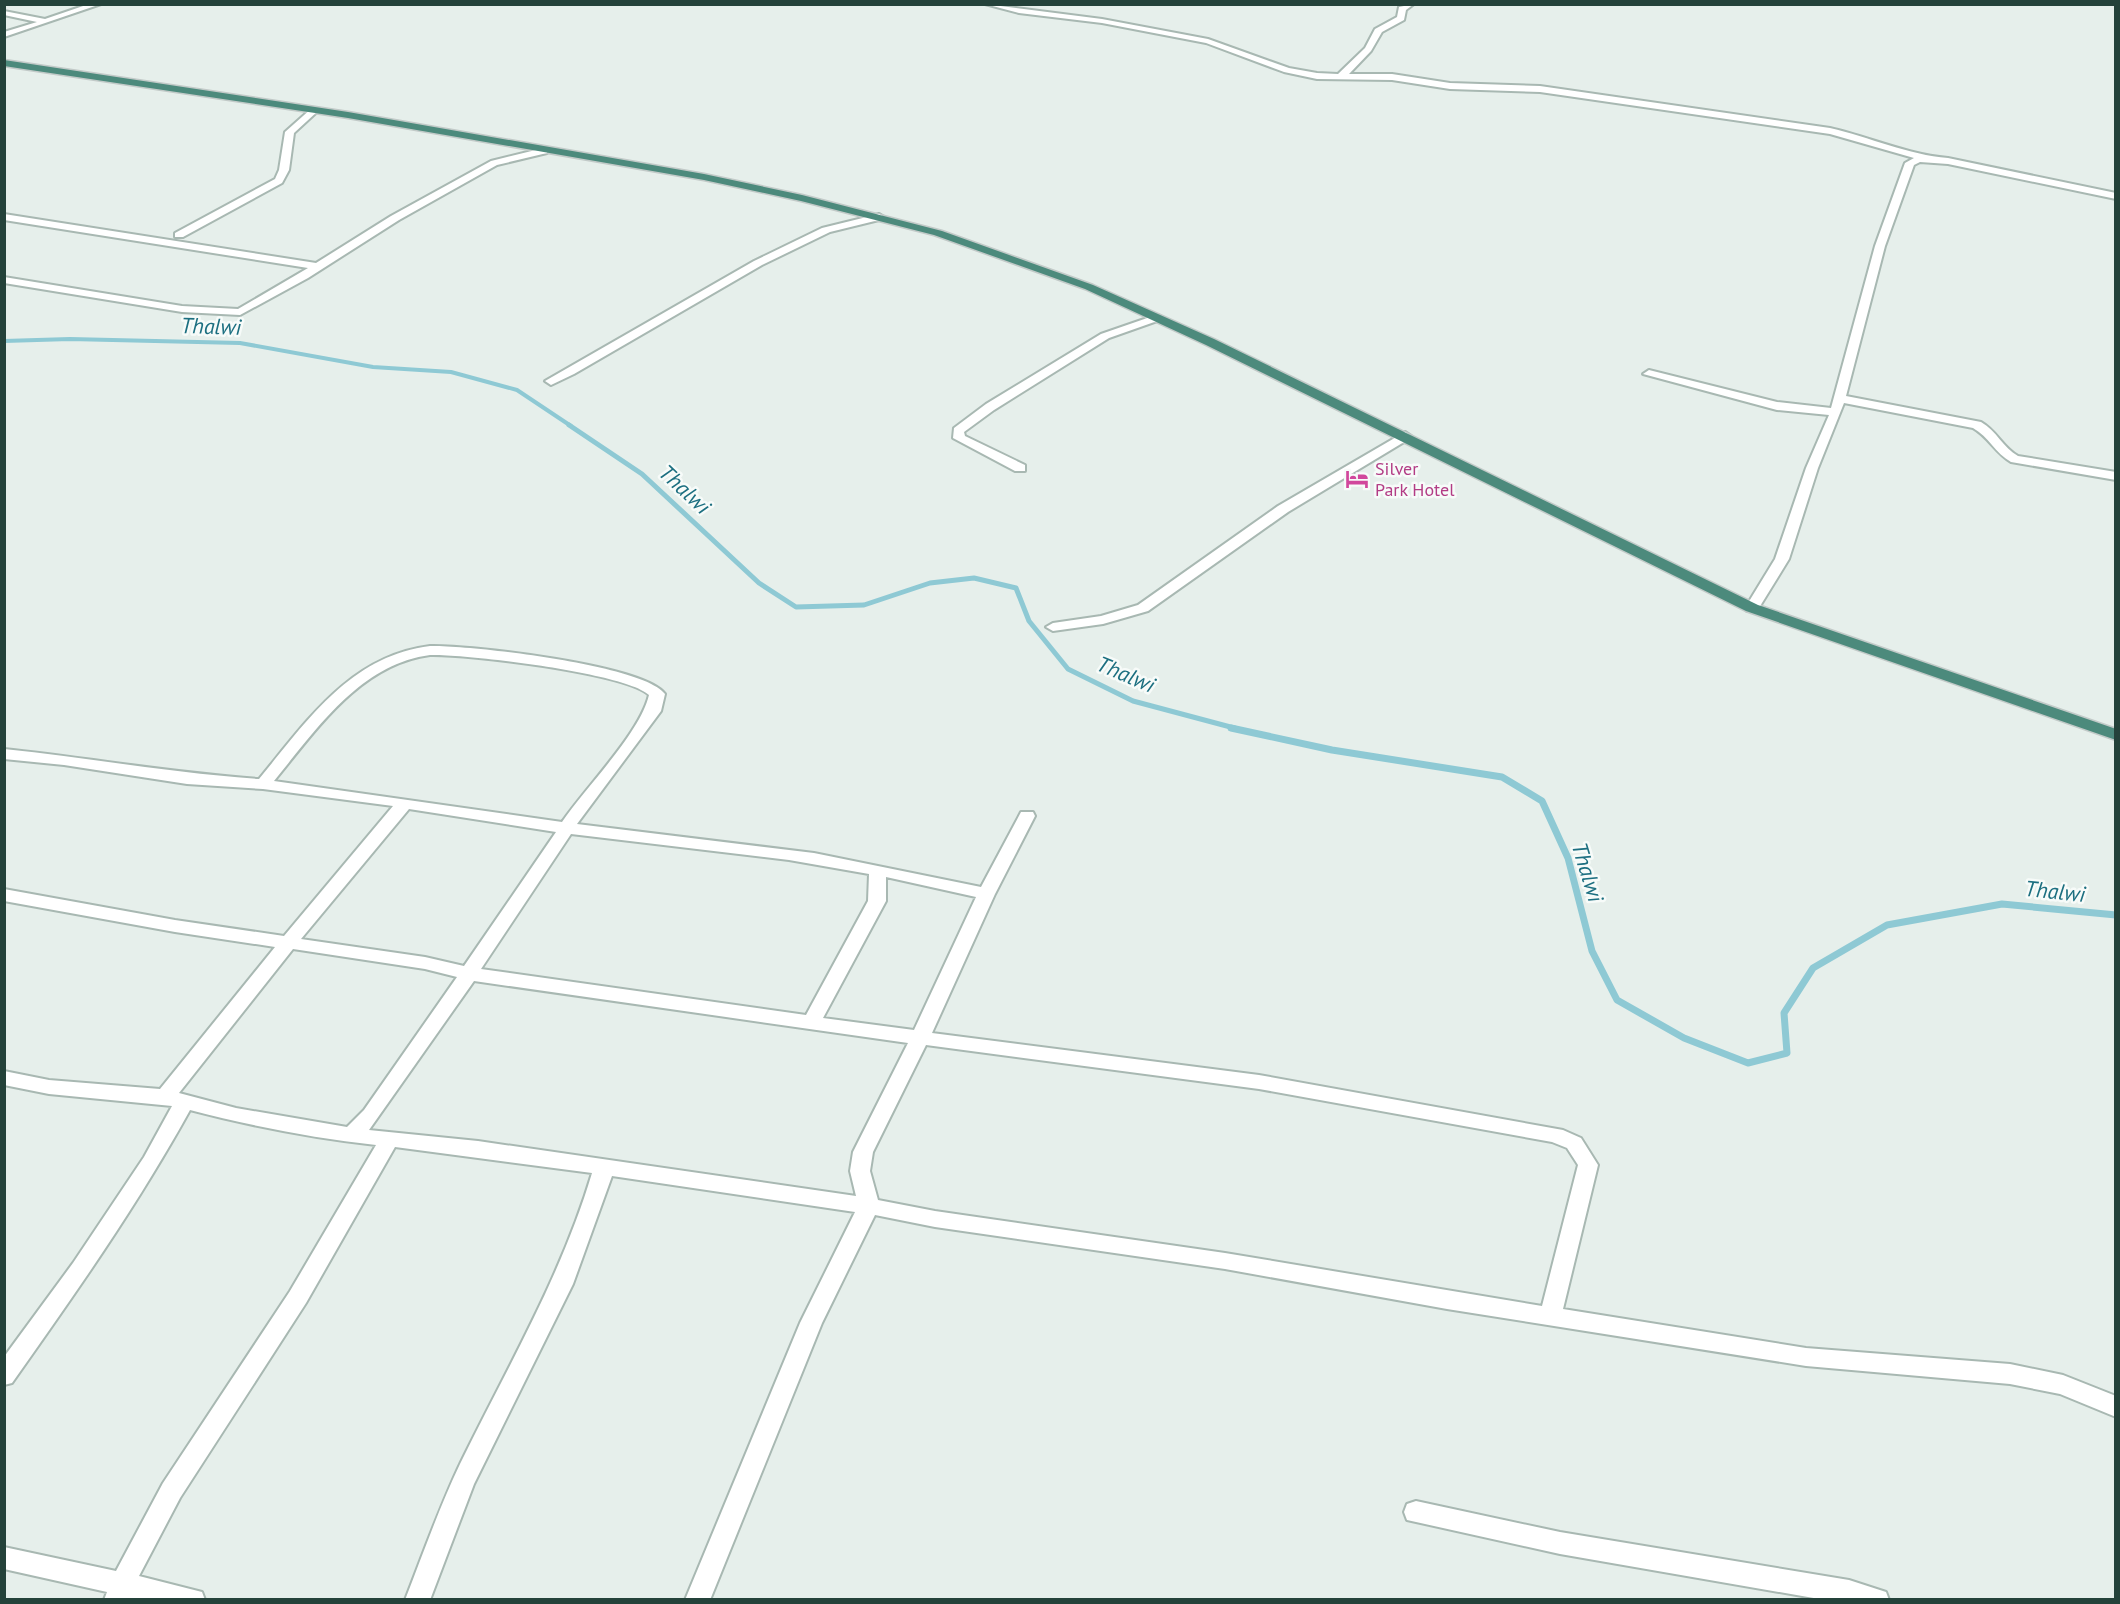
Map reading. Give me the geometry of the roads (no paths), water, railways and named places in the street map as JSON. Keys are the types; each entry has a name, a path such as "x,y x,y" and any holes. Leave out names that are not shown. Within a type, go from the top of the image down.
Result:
{"highway":[{"path":"4,63 315,110 754,187 938,233 1089,287 1405,435 1571,521 1752,608 2115,735"}],"street":[{"path":"4,35 98,4"},
{"path":"988,4 1019,11 1102,21 1208,41 1287,70 1317,76 1392,77 1450,86 1540,89 1830,131 1865,139 1925,158 2115,196"},
{"path":"1339,77 1347,73 1376,40 1378,30 1401,18 1402,9 1411,4"},
{"path":"4,13 45,21"},
{"path":"178,235 279,182 286,160 290,132 315,110"},
{"path":"4,280 127,301 232,313 257,304 395,218 494,163 544,151"},
{"path":"1752,608 1782,559 1812,468 1841,399 1880,246 1910,163 1925,158"},
{"path":"4,217 319,267"},
{"path":"551,381 759,263 826,230 879,217"},
{"path":"1020,468 959,438 958,431 990,407 1044,376 1105,336 1156,318"},
{"path":"1649,374 1776,406 1836,412"},
{"path":"1841,399 1977,425 1992,434 2000,452 2006,455 2115,476"},
{"path":"1053,627 1103,620 1143,608 1283,509 1405,435"},
{"path":"263,784 358,680 385,662 410,653 441,651 487,655 612,676 653,689 657,694 650,716 588,796 470,974 385,1095 352,1135"},
{"path":"4,754 64,760 187,779 263,784 405,803 491,819 790,855 878,870 986,894"},
{"path":"4,1376 81,1269 163,1142 174,1100 287,944 405,803"},
{"path":"697,1599 811,1323 869,1206 860,1171 863,1152 921,1037 986,894 1027,816"},
{"path":"812,1021 877,901 878,870"},
{"path":"4,895 287,944 425,963 470,974 1327,1093 1556,1135 1575,1143 1588,1165 1550,1317"},
{"path":"4,1078 49,1087 174,1100 281,1124 352,1135 869,1206 935,1220 1225,1261 1806,1358 2010,1374 2062,1385 2115,1407"},
{"path":"119,1592 207,1432 303,1289 389,1139"},
{"path":"417,1599 469,1469 509,1395 575,1256 604,1168"},
{"path":"1416,1512 1560,1544 1849,1592 1877,1599"},
{"path":"4,1558 119,1592 193,1599"}],"waterway":[{"name":"Thalwi","path":"4,341 70,339 240,343 373,367 451,372 517,390 571,426"},
{"name":"Thalwi","path":"569,425 642,474 759,583 796,607 864,605 930,583 974,578 1016,588 1029,621 1068,669 1133,701 1238,729"},
{"name":"Thalwi","path":"1231,728 1332,750 1502,777 1542,801 1568,858 1592,951 1617,1000 1684,1038 1748,1063 1787,1053 1784,1013 1813,968 1887,925 2002,904 2116,915"}],"place":[{"name":"Silver Park Hotel","path":"1357,479"}]}
